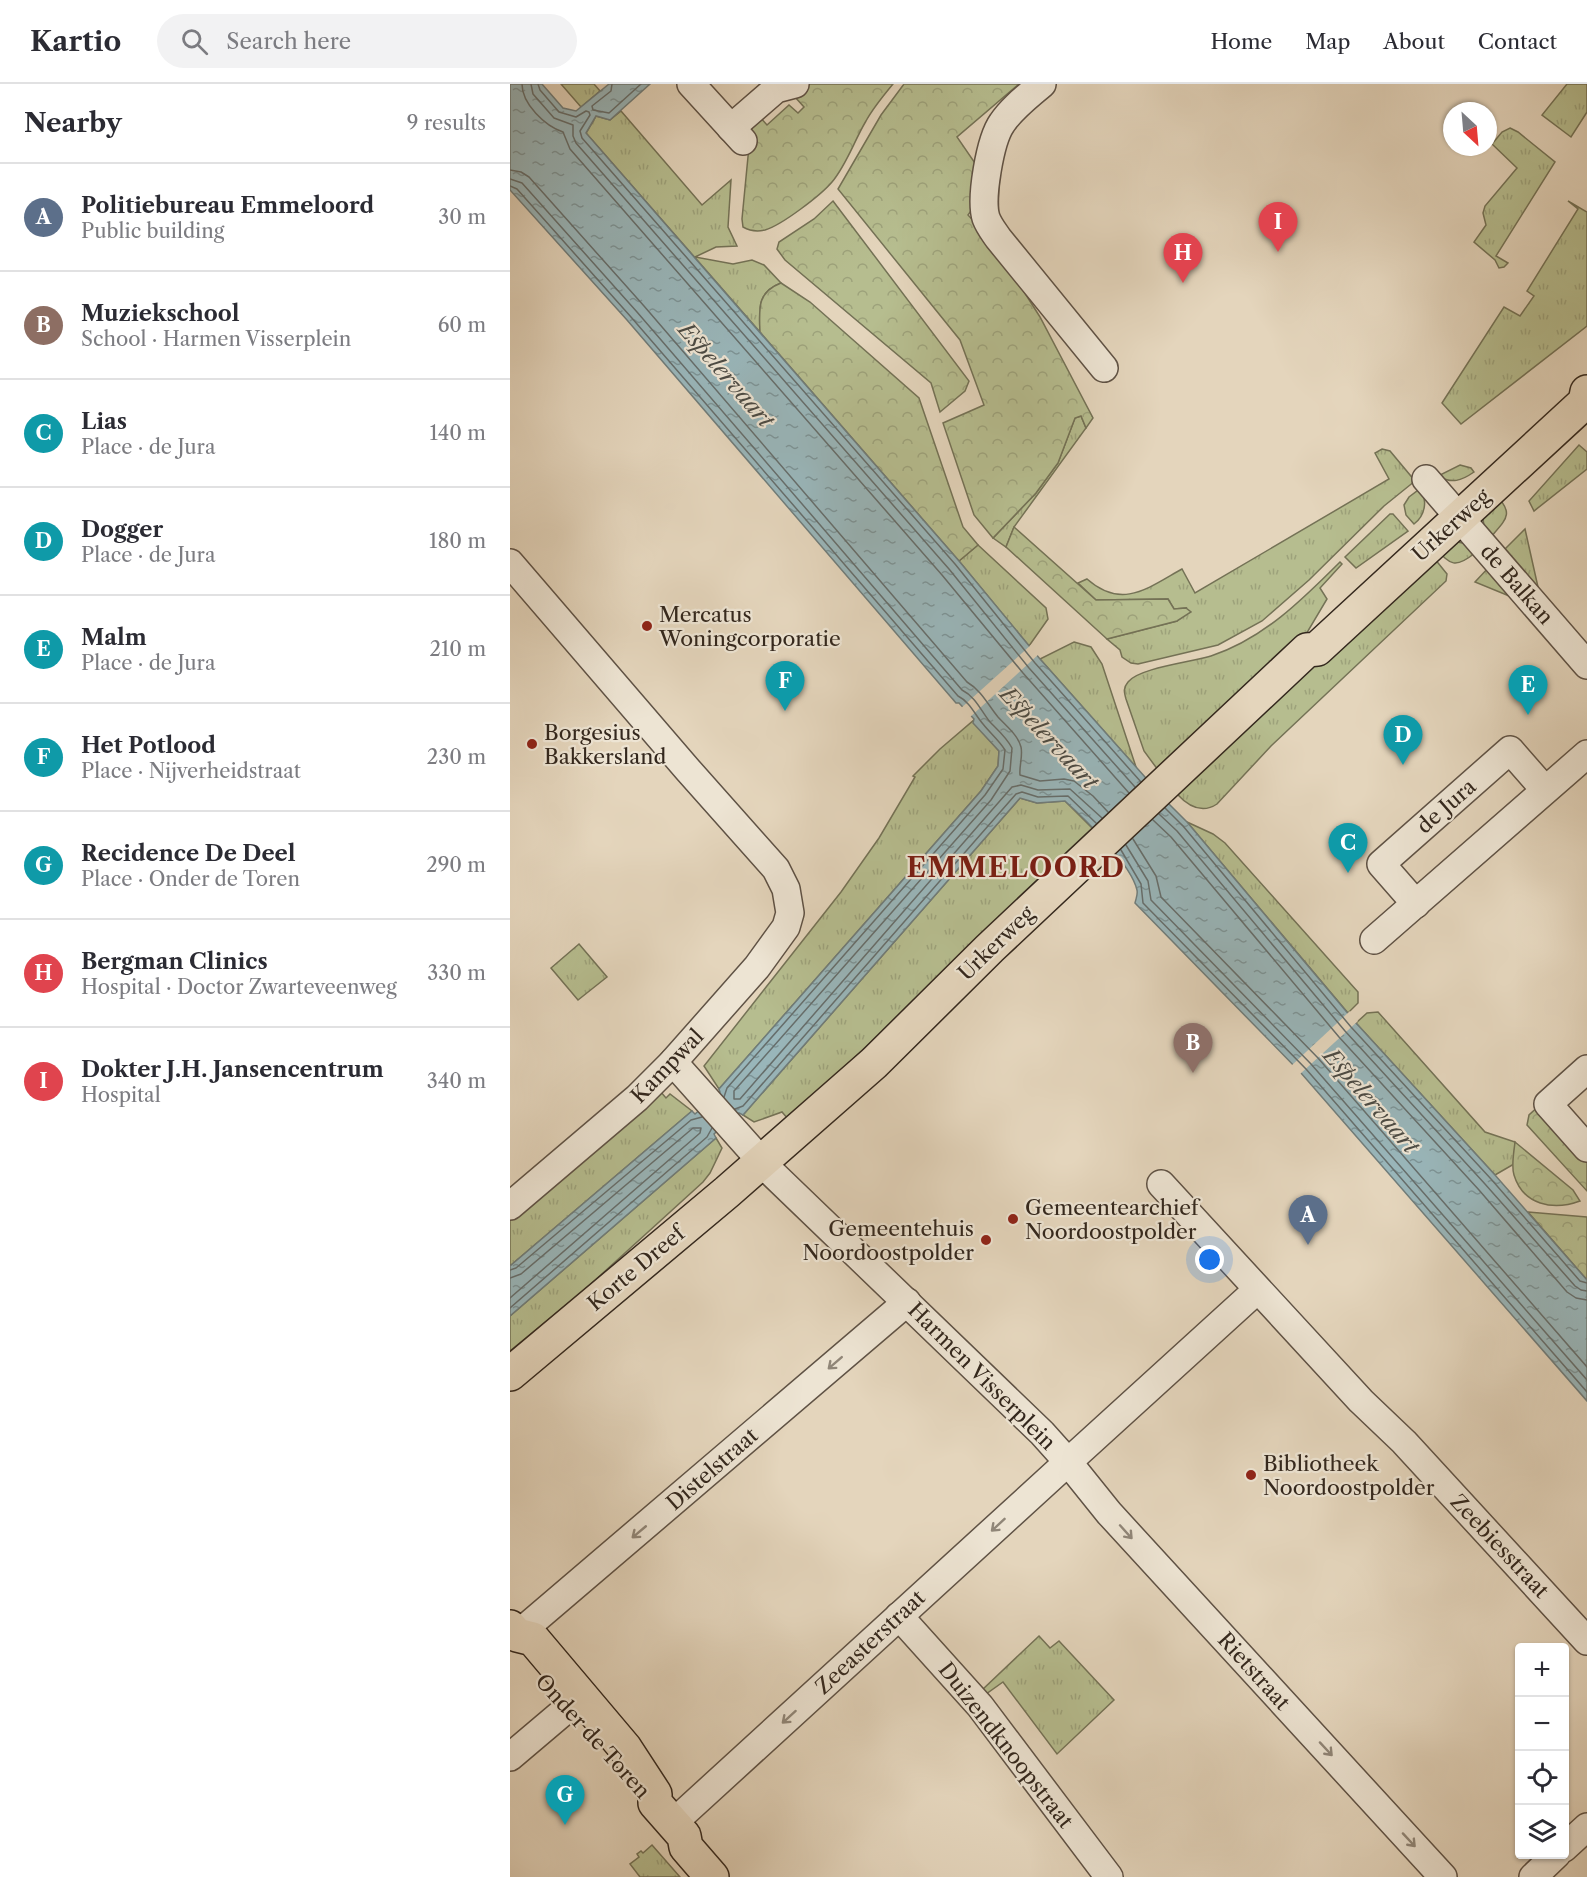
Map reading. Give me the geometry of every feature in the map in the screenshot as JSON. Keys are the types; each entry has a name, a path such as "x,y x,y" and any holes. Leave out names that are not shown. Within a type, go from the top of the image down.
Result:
{"main road":[{"name":"Urkerweg","path":"762,1162 874,1063 990,948 1307,650 1308,640 1415,531 1453,511 1512,445 1578,391 1587,392"},
{"name":"Korte Dreef","path":"510,1374 762,1162"},
{"name":"Onder de Toren","path":"514,1631 533,1639 574,1702 629,1754 687,1847 712,1877"},
{"path":"671,1820 696,1839 730,1877"}],"street":[{"path":"691,84 737,135 776,89 795,84"},
{"path":"1042,84 1007,116 996,134 990,152 986,186 986,218 998,238 1104,368"},
{"name":"Urkerweg","path":"1426,479 1453,511"},
{"name":"de Balkan","path":"1453,511 1587,664"},
{"name":"Kampwal","path":"510,563 776,869 784,882 790,901 789,920 782,934 746,980 673,1062 636,1098 510,1206"},
{"name":"de Jura","path":"1416,904 1381,864 1510,750 1545,790"},
{"path":"1374,940 1587,754"},
{"path":"673,1062 762,1162"},
{"path":"1587,1068 1548,1104 1587,1148"},
{"name":"Harmen Visserplein","path":"762,1162 1042,1433 1068,1462 1257,1290"},
{"path":"1161,1184 1257,1290"},
{"name":"Zeebiesstraat","path":"1257,1290 1361,1401 1404,1442 1587,1641"},
{"name":"Distelstraat","path":"514,1631 907,1302"},
{"name":"Rietstraat","path":"1068,1462 1109,1513 1443,1877"},
{"name":"Zeeasterstraat","path":"671,1820 1068,1462"},
{"name":"Duizendknoopstraat","path":"899,1616 980,1706 1109,1877"},
{"path":"510,1757 574,1702"},
{"path":"1569,1843 1587,1827"},
{"path":"1533,1877 1552,1859"}],"green space":[{"path":"561,84 594,84 600,91 581,107"},
{"path":"809,84 893,84 872,111 842,168 827,188 801,209 772,227 754,231 743,227 750,136 746,128 759,116 767,125 789,105 798,113 804,107 795,97"},
{"path":"904,84 1019,84 957,137 990,185 968,215 992,241 1040,317 1093,418 1086,428 1081,416 1075,418 1058,463 1036,493 993,538 974,515 943,423 984,405 960,340 838,189 881,115"},
{"path":"1567,84 1587,84 1587,112 1571,137 1542,115"},
{"path":"621,111 702,205 731,180 728,227 737,246 716,247 695,257 733,264 752,260 764,265 781,283 767,291 761,302 760,332 586,133 596,116 610,120"},
{"path":"1510,128 1518,132 1555,162 1496,256 1508,263 1499,268 1495,260 1474,242 1486,225 1483,213 1485,206 1517,168 1497,149 1497,138"},
{"path":"833,201 969,381 965,391 940,412 931,383 785,260 777,249 779,242 814,219"},
{"path":"1568,201 1587,212 1587,326 1461,424 1442,403 1504,307 1520,316 1534,296 1527,291 1578,209"},
{"path":"781,283 810,302 919,398 963,527 978,545 959,561 760,332 761,302 767,291"},
{"path":"1081,416 1086,428 1014,527 1006,547 993,538 1036,493 1058,463 1075,418"},
{"path":"1579,445 1587,452 1587,469 1534,511 1529,501"},
{"path":"1382,449 1390,451 1415,481 1384,506 1309,580 1262,621 1218,645 1138,664 1131,663 1122,657 1120,650 1107,639 1177,621 1186,608 1174,609 1168,599 1096,600 1078,583 1087,579 1112,593 1135,593 1182,569 1195,593 1389,479 1375,453"},
{"path":"1460,465 1471,468 1474,472 1465,478 1456,480 1438,476"},
{"path":"1421,488 1424,507 1421,516 1414,524 1406,515 1404,505 1409,497"},
{"path":"1495,494 1505,507 1506,516 1490,538 1483,520"},
{"path":"1390,514 1393,514 1408,531 1356,568 1345,557"},
{"path":"1014,527 1096,600 1168,599 1174,609 1186,608 1191,612 1177,621 1107,639 1006,547"},
{"path":"1525,529 1540,596 1502,552"},
{"path":"1453,541 1467,544 1475,553 1458,563 1449,561 1435,548"},
{"path":"978,545 1046,608 1048,619 1029,646 959,561"},
{"path":"1430,553 1447,574 1446,581 1271,746 1217,804 1206,808 1195,807 1177,794"},
{"path":"1340,562 1342,564 1320,588 1327,599 1305,636 1158,770 1144,751 1126,699 1124,690 1128,682 1143,673 1211,656 1248,639 1281,617"},
{"path":"1489,567 1519,600 1475,582"},
{"path":"1074,642 1091,647 1102,664 1136,767 1040,659"},
{"path":"974,720 974,723 999,751 998,766 981,791 719,1089 704,1066 841,892 879,838 915,777 913,776"},
{"path":"1020,798 1037,803 1065,801 1097,833 788,1119 782,1112 754,1122 743,1115"},
{"path":"1187,822 1213,834 1225,843 1358,992 1358,1003 1348,1013"},
{"path":"579,944 607,977 578,1000 551,968"},
{"path":"1378,1012 1485,1132 1515,1142 1514,1164 1495,1175 1356,1023 1367,1013"},
{"path":"660,1091 666,1098 670,1094 692,1111 510,1266 510,1217"},
{"path":"1542,1103 1587,1155 1587,1191 1527,1125 1529,1115"},
{"path":"716,1138 722,1148 703,1182 581,1293 510,1351 510,1316"},
{"path":"1515,1142 1573,1190 1580,1201 1550,1205 1540,1203 1524,1193 1513,1171"},
{"path":"1528,1212 1587,1217 1587,1280"},
{"path":"1039,1636 1050,1648 1059,1641 1114,1700 1057,1754 1003,1682 986,1694 982,1690"},
{"path":"652,1845 680,1877 640,1877 630,1864 639,1857 637,1854 641,1851 643,1853"}],"water":[{"name":"Espelervaart","path":"510,84 542,84 563,108 576,111 609,84 650,84 610,120 596,116 586,133 959,561 1040,659 1187,822 1356,1023 1587,1280 1587,1401 1301,1073 1135,903 1137,890 1126,868 1106,842 1065,801 1037,803 1020,798 743,1115 739,1113 714,1134 716,1138 510,1316 510,1266 692,1111 695,1114 720,1092 719,1089 981,791 998,766 999,751 973,723 974,719 959,703 956,703 627,320 510,190"}],"pier":[{"path":"1032,644 1039,654 969,718 960,709"},
{"path":"1350,1011 1358,1021 1299,1075 1291,1066"}],"place":[{"name":"Dokter J.H. Jansencentrum","path":"1278,252"},
{"name":"Bergman Clinics","path":"1183,283"},
{"name":"Mercatus Woningcorporatie","path":"647,626"},
{"name":"Het Potlood","path":"785,711"},
{"name":"Malm","path":"1528,715"},
{"name":"Borgesius Bakkersland","path":"532,744"},
{"name":"Dogger","path":"1403,765"},
{"name":"Lias","path":"1348,873"},
{"name":"Muziekschool","path":"1193,1073"},
{"name":"Gemeentearchief Noordoostpolder","path":"1013,1219"},
{"name":"Gemeentehuis Noordoostpolder","path":"986,1240"},
{"name":"Politiebureau Emmeloord","path":"1308,1245"},
{"name":"Bibliotheek Noordoostpolder","path":"1251,1475"},
{"name":"Recidence De Deel","path":"565,1825"}],"district":[{"name":"EMMELOORD","path":"1016,867"}]}
